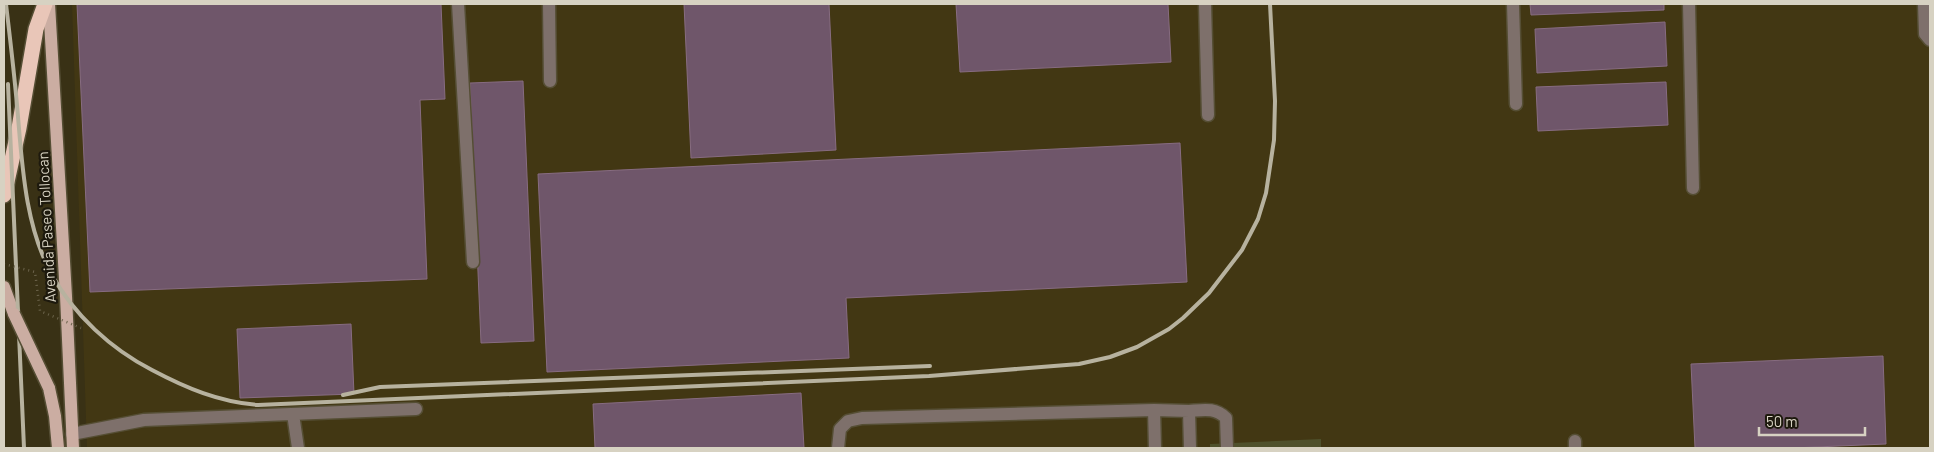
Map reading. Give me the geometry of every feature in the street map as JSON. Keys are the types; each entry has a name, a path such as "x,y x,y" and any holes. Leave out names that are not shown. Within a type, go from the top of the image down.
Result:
{"highway":[{"path":"4,194 19,128 36,29 45,4"}],"main road":[{"name":"Avenida Paseo Tollocan","path":"49,4 73,448"},
{"path":"4,287 14,314 49,388 55,416 58,448"}],"lane":[{"path":"458,4 473,262"},
{"path":"549,4 550,81"},
{"path":"1205,4 1208,115"},
{"path":"1512,4 1516,104"},
{"path":"1689,4 1693,188"},
{"path":"1924,4 1924,27 1927,38 1930,40"},
{"path":"72,434 144,420 416,409"},
{"path":"838,448 840,429 848,421 862,418 1209,409 1220,412 1226,418 1227,448"},
{"path":"1143,448 1155,448 1154,410"},
{"path":"1189,411 1190,448"},
{"path":"293,414 298,448"}],"path":[{"path":"4,264 35,272 40,312 81,328"}],"shaded area":[{"path":"72,4 1930,4 1930,448 87,448"}],"green space":[{"path":"1321,439 1321,448 1210,448 1210,444"}],"building":[{"path":"77,4 441,4 445,99 420,100 427,279 90,292"},
{"path":"684,4 829,4 836,150 691,158"},
{"path":"956,4 1168,4 1171,62 960,72"},
{"path":"1530,4 1664,4 1664,10 1531,15"},
{"path":"1665,22 1667,66 1537,73 1535,29"},
{"path":"523,81 534,341 481,343 470,83"},
{"path":"1666,82 1668,125 1538,131 1536,87"},
{"path":"1180,143 1187,282 846,298 849,358 547,372 538,174"},
{"path":"351,324 354,394 240,398 237,329"},
{"path":"1883,356 1886,444 1792,448 1695,448 1691,364"},
{"path":"801,393 804,448 595,448 593,404"}],"railway":[{"path":"6,4 23,170 30,214 35,235 43,255 61,290 95,330 137,362 177,383 203,393 230,401 258,405 929,376 1079,364 1110,357 1137,347 1169,329 1209,293 1242,250 1258,219 1266,193 1274,140 1275,101 1270,4"},
{"path":"8,84 24,448"},
{"path":"343,395 380,387 930,366"}]}
